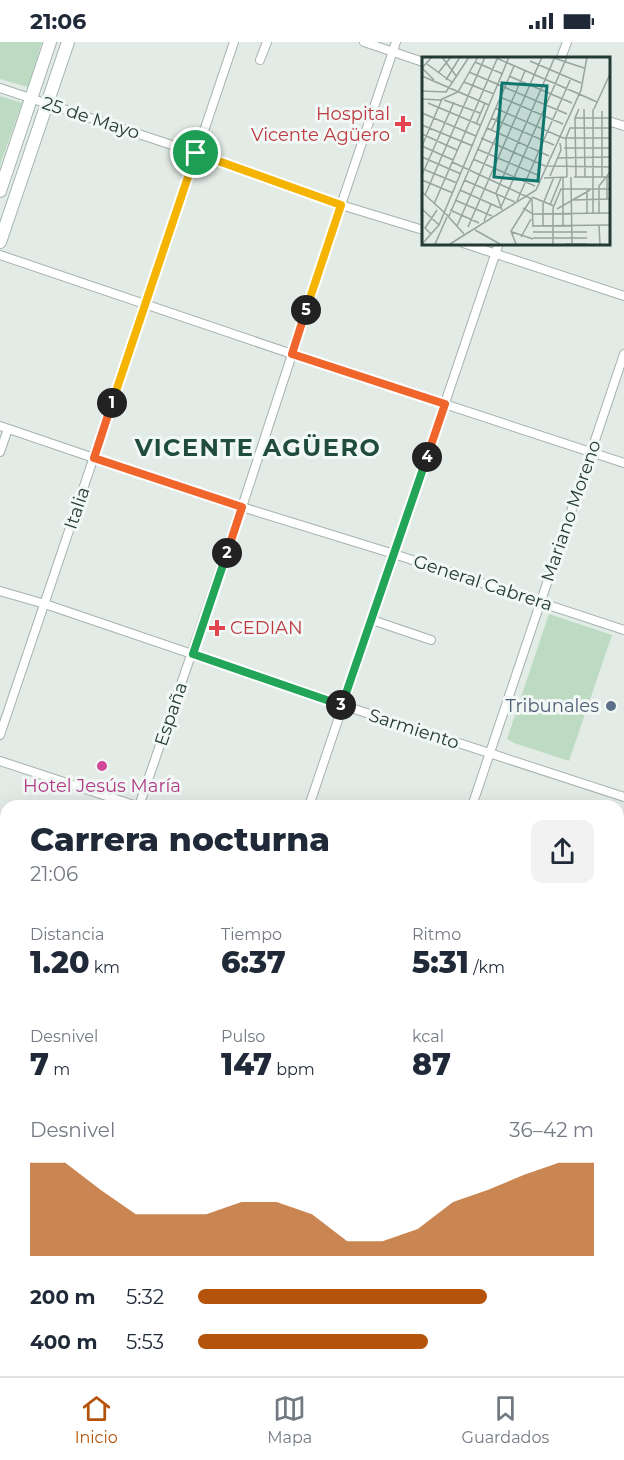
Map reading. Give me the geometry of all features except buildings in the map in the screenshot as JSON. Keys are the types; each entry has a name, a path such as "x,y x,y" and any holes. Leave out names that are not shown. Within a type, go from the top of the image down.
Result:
{"main road":[{"path":"0,191 50,42"},
{"path":"0,242 68,42"}],"street":[{"name":"Italia","path":"0,735 234,42"},
{"path":"260,60 267,42"},
{"path":"364,42 422,62"},
{"name":"España","path":"140,800 193,654 396,42"},
{"path":"561,57 567,42"},
{"name":"25 de Mayo","path":"0,88 196,153 341,205 422,230"},
{"path":"609,121 624,126"},
{"path":"466,244 624,296"},
{"path":"311,800 499,244"},
{"path":"0,255 624,463"},
{"name":"Mariano Moreno","path":"474,800 624,354"},
{"path":"0,452 4,427"},
{"name":"General Cabrera","path":"4,427 242,507 394,554 624,630"},
{"name":"Sarmiento","path":"0,591 45,604 489,754 624,796"},
{"path":"372,620 431,640"},
{"path":"0,761 120,800"}],"green space":[{"path":"0,42 42,42 28,87 0,79"},
{"path":"0,96 22,103 0,165"},
{"path":"549,614 612,635 569,761 507,739"}],"place":[{"name":"Hospital Vicente Agüero","path":"403,124"},
{"name":"CEDIAN","path":"217,628"},
{"name":"Tribunales","path":"611,706"},
{"name":"Hotel Jesús María","path":"102,766"}],"district":[{"name":"VICENTE AGÜERO","path":"258,447"}],"route":[{"path":"196,153 341,205 292,354 445,404 342,705 193,654 242,507 94,458 196,153"}]}
